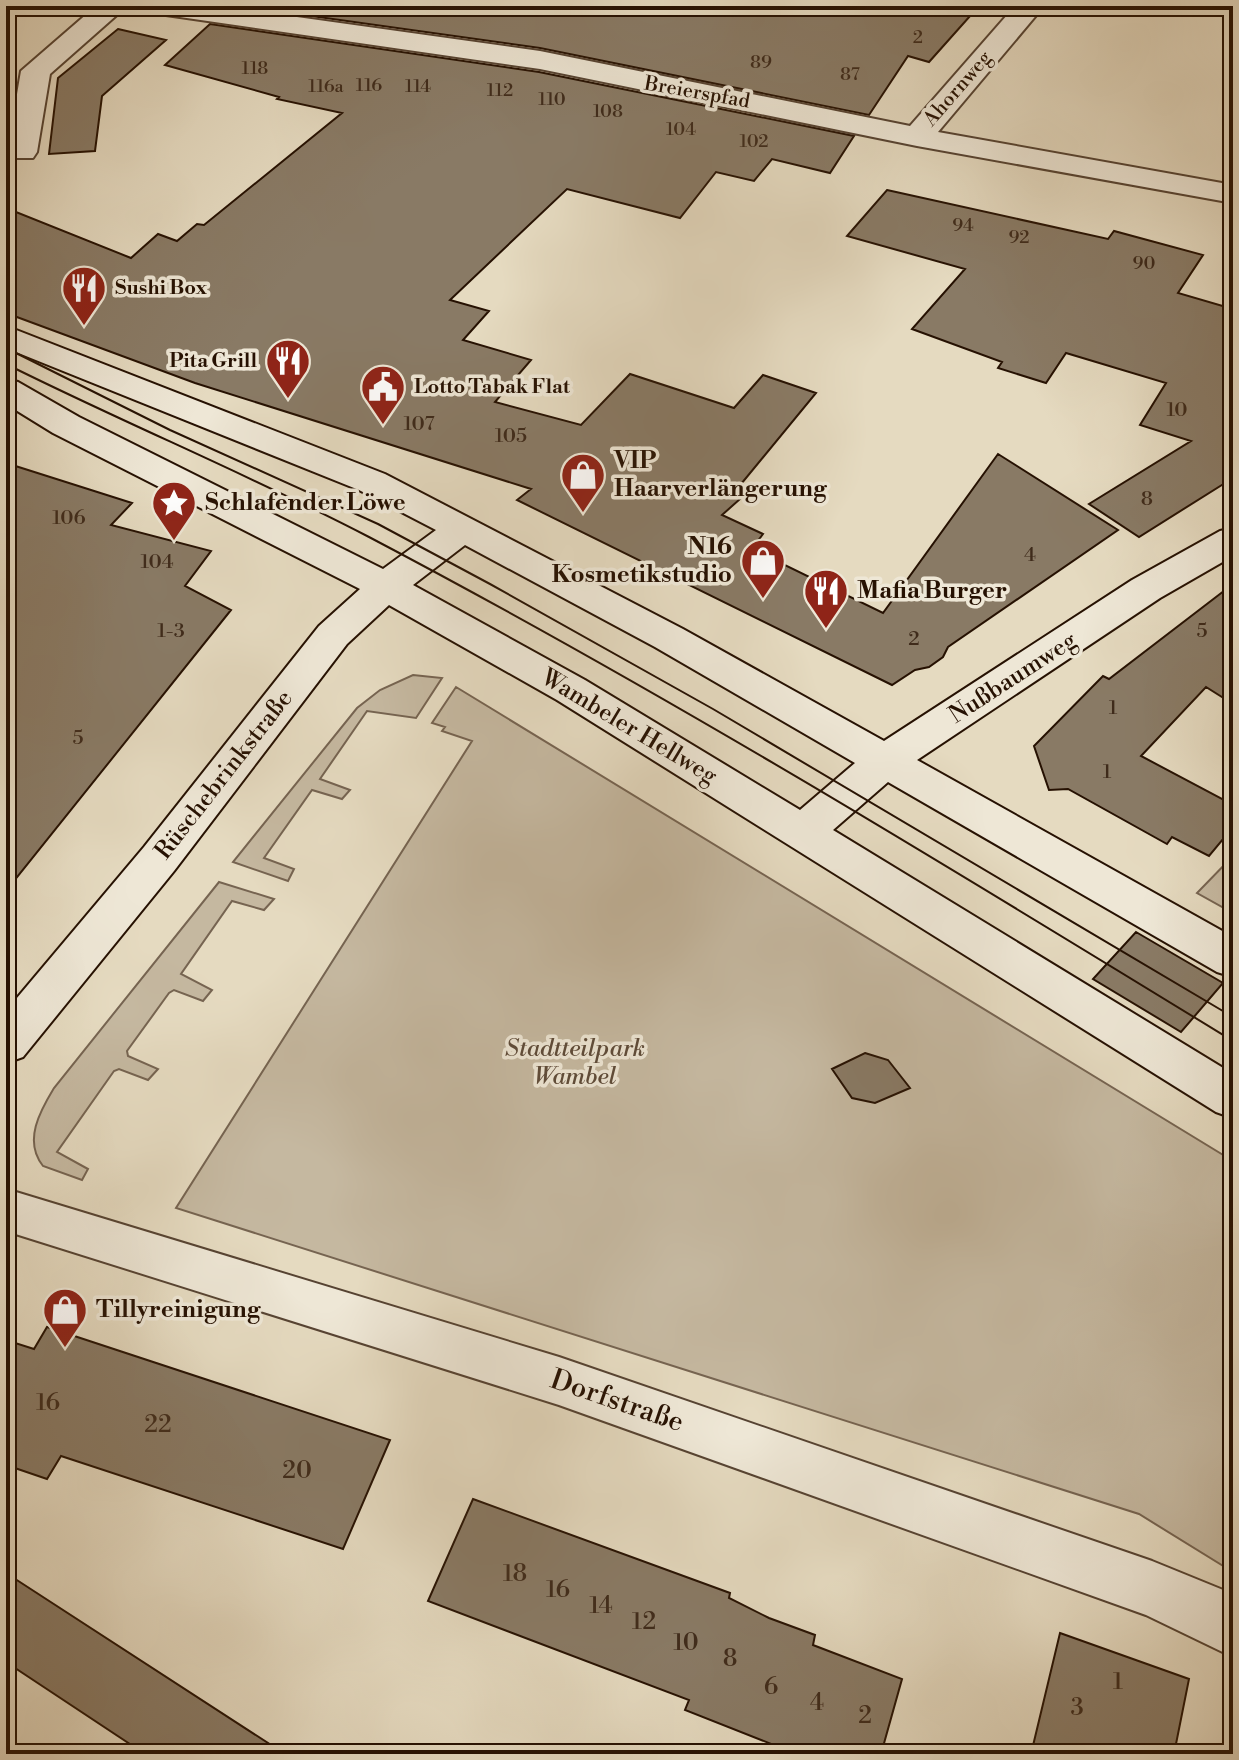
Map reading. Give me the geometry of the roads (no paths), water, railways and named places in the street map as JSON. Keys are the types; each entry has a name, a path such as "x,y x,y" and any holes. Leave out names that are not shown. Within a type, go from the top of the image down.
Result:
{"street":[{"path":"22,152 36,71 113,6"},
{"name":"Breierspfad","path":"159,6 540,60 917,137 1233,194"},
{"name":"Ahornweg","path":"917,137 1030,6"},
{"path":"6,336 372,482 463,528 652,629 1233,959"},
{"name":"Wambeler Hellweg","path":"6,389 66,425 386,586 571,690 1233,1098"},
{"name":"Rüschebrinkstraße","path":"6,1044 159,859 333,635 386,586 463,528"},
{"name":"Nußbaumweg","path":"804,831 886,760 1146,589 1233,540"},
{"name":"Dorfstraße","path":"6,1210 559,1381 1152,1589 1226,1623"}],"tram line":[{"path":"6,348 170,430 378,524 490,584 713,709 1233,1017"},
{"path":"6,364 324,514 479,596 805,782 1233,1041"}],"place":[{"name":"Sushi Box","path":"84,327"},
{"name":"Pita Grill","path":"288,400"},
{"name":"Lotto Tabak Flat","path":"383,426"},
{"name":"VIP Haarverlängerung","path":"583,514"},
{"name":"Schlafender Löwe","path":"174,542"},
{"name":"N16 Kosmetikstudio","path":"763,600"},
{"name":"Mafia Burger","path":"826,630"},
{"name":"Tillyreinigung","path":"65,1349"}],"park label":[{"name":"Stadtteilpark Wambel","path":"575,1063"}]}
